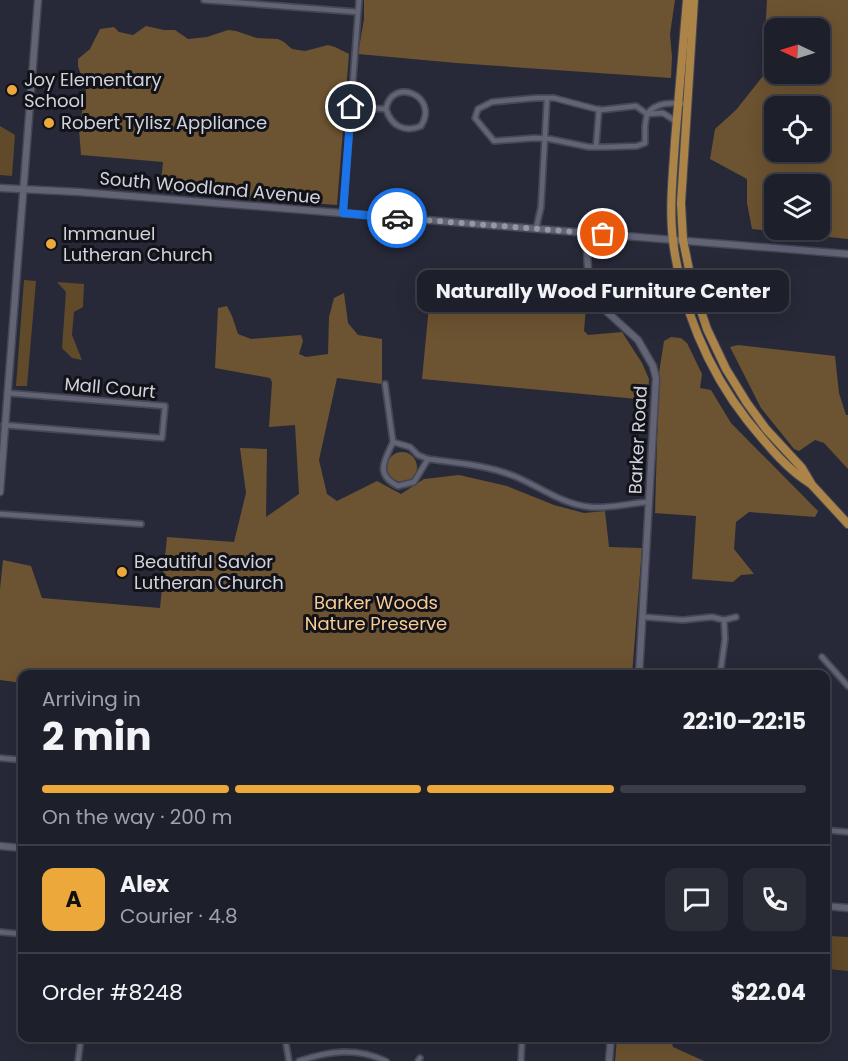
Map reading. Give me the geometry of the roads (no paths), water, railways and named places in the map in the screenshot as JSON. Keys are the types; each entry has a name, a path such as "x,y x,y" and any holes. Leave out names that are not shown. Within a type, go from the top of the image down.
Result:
{"main road":[{"path":"687,0 672,196 673,240 688,309 720,381 741,412 766,443 797,475 812,485"},
{"path":"694,0 682,183 683,240 692,284 706,326 726,369 760,420 802,468 812,485 848,524"}],"street":[{"path":"0,492 38,0"},
{"path":"204,0 358,12"},
{"path":"343,213 359,0"},
{"path":"406,92 413,93 424,104 424,120 421,126 415,128 400,127 388,117 386,109 387,103 393,96 406,92"},
{"path":"677,122 663,113 647,114 636,106 599,109 536,98 492,102 478,109 475,114 475,118 494,141 544,138 596,147 642,145 646,139 647,114 653,107 678,103 688,104"},
{"path":"536,229 541,207 547,99"},
{"path":"351,107 386,109"},
{"path":"596,147 599,109"},
{"name":"South Woodland Avenue","path":"0,188 848,254"},
{"name":"Barker Road","path":"586,232 589,288 595,301 638,340 657,378 639,670"},
{"path":"385,384 393,442 384,459 383,467 388,479 398,486 409,485 419,477 428,459"},
{"name":"Mall Court","path":"4,425 162,438 165,406 7,393"},
{"path":"393,442 410,447 418,455 428,459 492,468 579,505 591,507 649,502"},
{"path":"0,514 141,524"},
{"path":"644,617 683,620 712,617 724,620 736,617"},
{"path":"721,670 725,639 724,620"},
{"path":"822,657 848,686"},
{"path":"0,758 18,760"},
{"path":"830,830 848,832"},
{"path":"0,846 18,848"},
{"path":"830,906 848,908"},
{"path":"0,932 18,934"},
{"path":"78,1061 80,1042"},
{"path":"286,1042 289,1061"},
{"path":"521,1061 522,1042"},
{"path":"609,1061 611,1042"},
{"path":"299,1061 328,1052 342,1051 365,1053 386,1061"}],"place":[{"name":"Joy Elementary School","path":"12,90"},
{"name":"Robert Tylisz Appliance","path":"49,123"},
{"name":"Naturally Wood Furniture Center","path":"603,234"},
{"name":"Immanuel Lutheran Church","path":"51,244"},
{"name":"Beautiful Savior Lutheran Church","path":"122,572"}],"park label":[{"name":"Barker Woods Nature Preserve","path":"376,613"}]}
